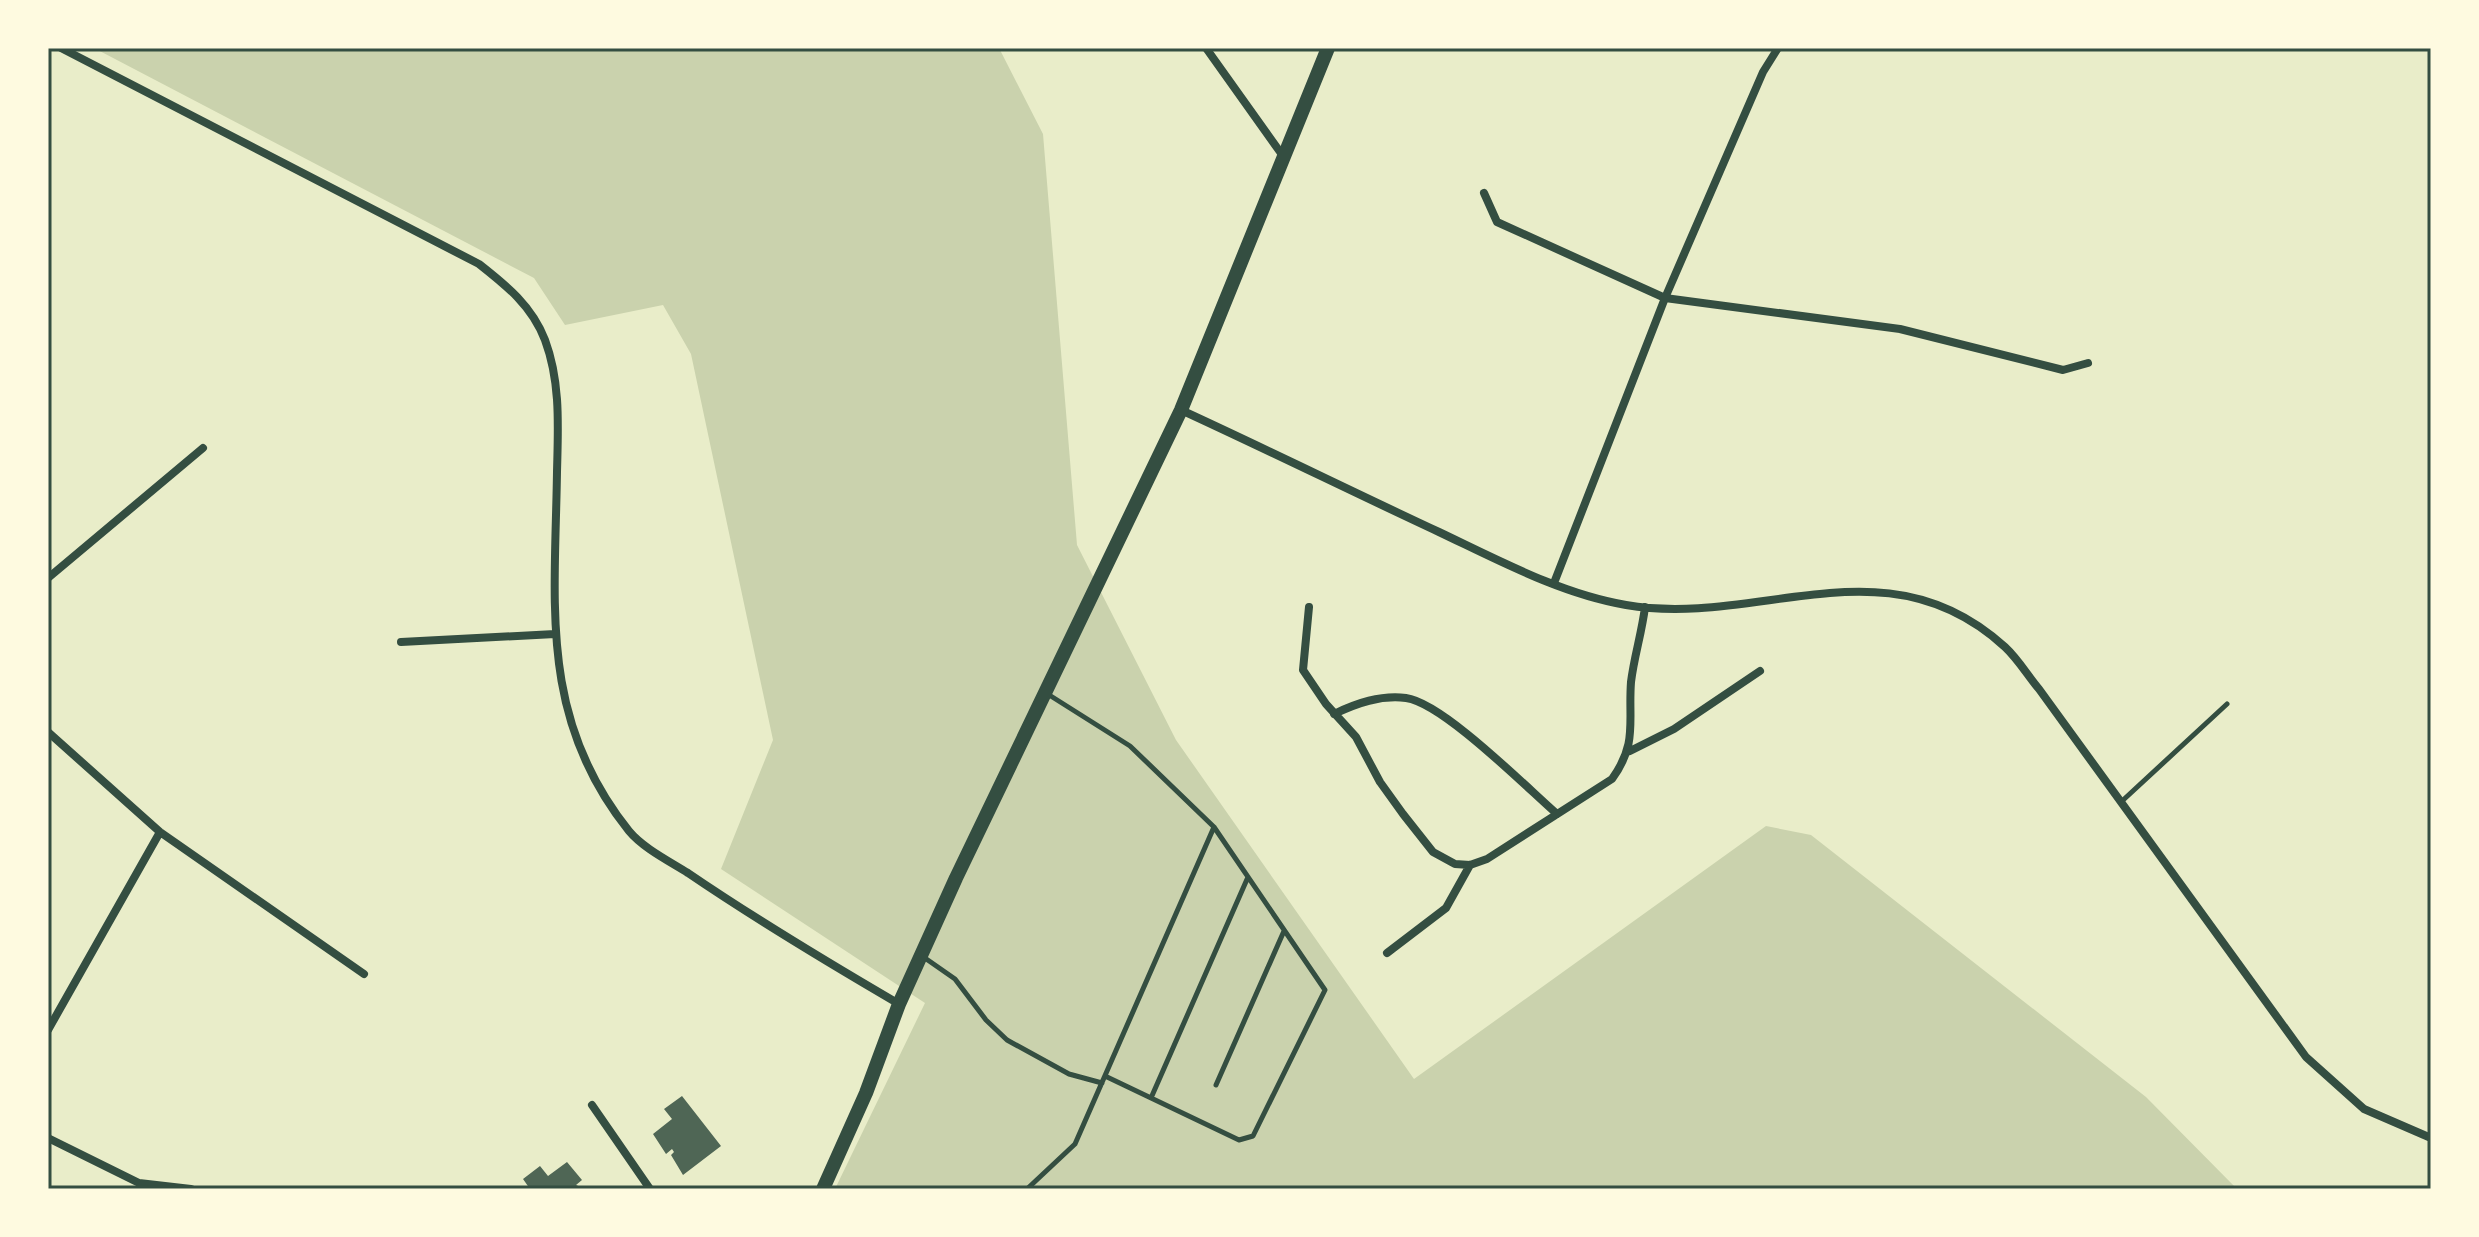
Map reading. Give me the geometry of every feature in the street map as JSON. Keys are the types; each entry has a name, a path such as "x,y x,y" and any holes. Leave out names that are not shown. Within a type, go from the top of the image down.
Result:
{"street":[{"path":"61,48 479,264 518,294 545,339 554,372 558,411 555,634 564,703 576,742 595,782 632,835 771,929 899,1004"},
{"path":"1206,48 1283,156"},
{"path":"823,1189 866,1093 921,955 1181,410 1328,48"},
{"path":"1554,583 1665,298 1763,72 1778,48"},
{"path":"1484,193 1497,222 1665,298 1900,329 2063,370 2088,363"},
{"path":"1181,410 1554,583 1613,602 1682,609 1855,589 1906,595 1935,604 1978,626 2006,648 2306,1057 2364,1109 2431,1138"},
{"path":"48,578 203,448"},
{"path":"1309,607 1303,670 1334,714 1356,737 1380,782 1433,852 1455,864 1470,865 1512,845 1612,779 1630,751 1674,729 1760,671"},
{"path":"1630,751 1631,680 1645,607"},
{"path":"401,642 555,634"},
{"path":"1334,714 1363,701 1407,698 1433,709 1557,814"},
{"path":"48,732 160,832 364,974"},
{"path":"48,1030 160,832"},
{"path":"1387,953 1446,908 1470,865"},
{"path":"592,1105 650,1189"},
{"path":"48,1138 138,1186 191,1189"}],"lane":[{"path":"1044,692 1130,746 1214,827 1325,990 1253,1136 1239,1140 1105,1076"},
{"path":"2121,802 2227,704"},
{"path":"1027,1189 1075,1144 1214,827"},
{"path":"1151,1098 1248,877"},
{"path":"1216,1085 1284,930"},
{"path":"921,955 955,979 986,1020 1007,1040 1069,1074 1102,1083"}],"green space":[{"path":"94,48 999,48 1043,134 1077,545 1176,740 1414,1079 1766,826 1811,835 2146,1097 2237,1189 835,1189 925,1003 721,869 773,740 691,354 663,305 565,325 534,278"}],"building":[{"path":"682,1096 721,1146 683,1175 671,1155 674,1152 672,1149 666,1154 653,1134 672,1119 664,1109"},
{"path":"567,1162 582,1180 576,1185 585,1189 530,1189 523,1179 540,1166 548,1176"}]}
